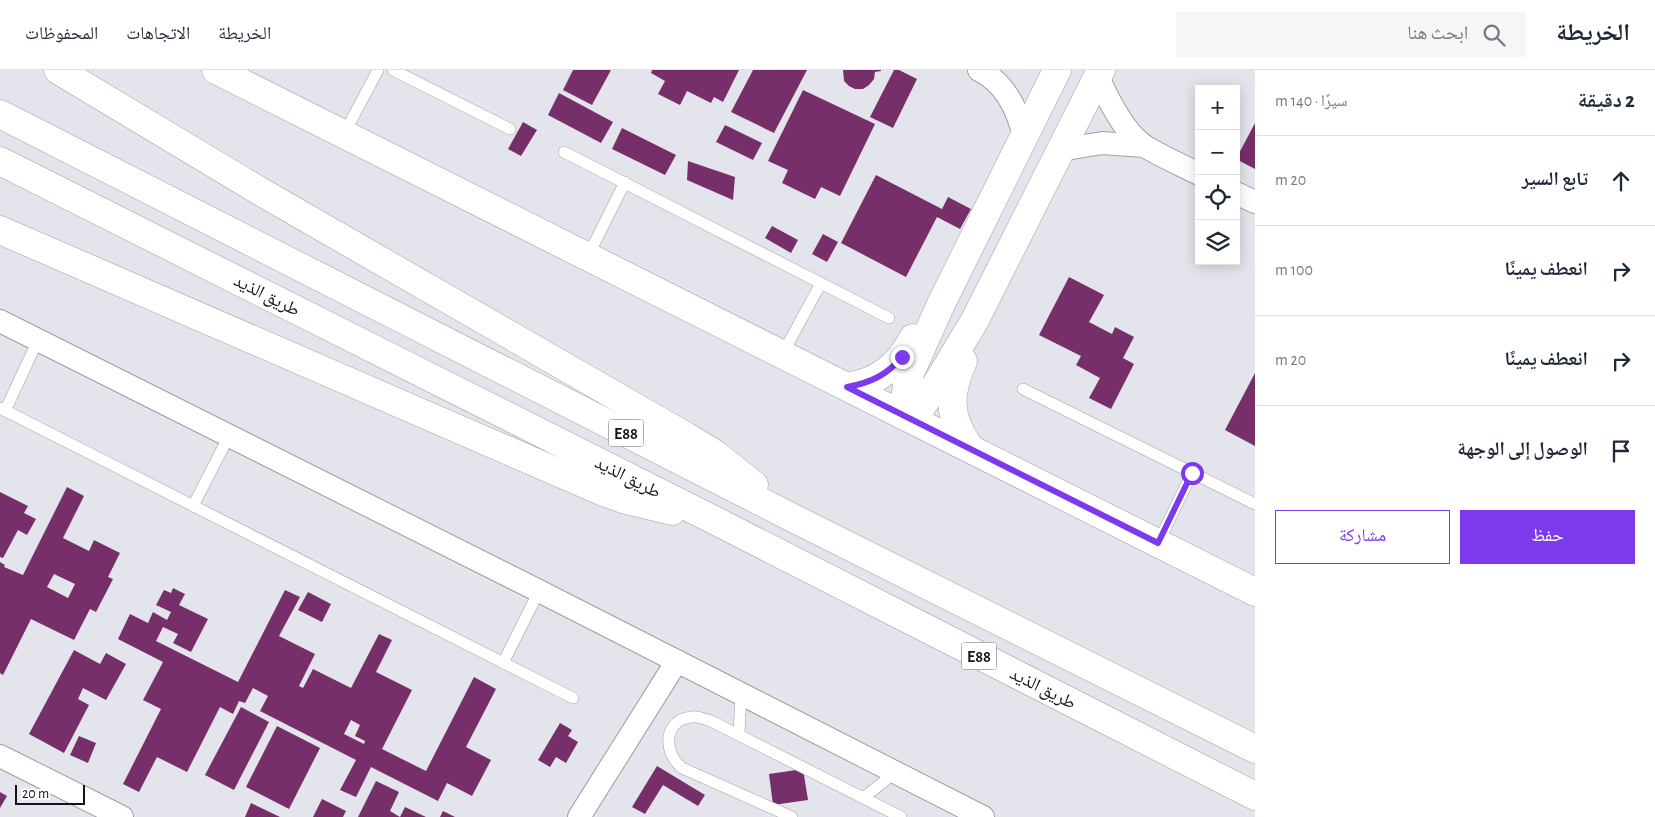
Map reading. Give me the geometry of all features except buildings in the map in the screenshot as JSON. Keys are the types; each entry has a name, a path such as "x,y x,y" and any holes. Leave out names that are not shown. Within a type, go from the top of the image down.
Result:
{"main road":[{"path":"58,70 264,193 687,437 741,473 789,516"},
{"path":"216,70 1255,592"},
{"path":"908,417 907,385 911,371 942,302 1057,70"},
{"path":"908,417 933,390 973,322 1100,73"},
{"name":"E88","path":"0,114 789,516 1255,749"},
{"name":"طريق الذيد","path":"0,161 704,515 1255,796"},
{"path":"0,230 601,491 652,507 704,515"},
{"path":"942,302 962,322 973,322"},
{"path":"847,387 873,381 895,366 920,327 942,302"},
{"path":"970,448 957,426 952,402 952,390 974,336 973,322"}],"street":[{"path":"979,70 998,84 1007,95 1015,108 1024,137"},
{"path":"1100,73 1106,95 1117,114 1144,146 1195,172"},
{"path":"1060,150 1102,144 1144,146"},
{"path":"1240,195 1255,202"},
{"path":"0,321 539,591 896,772 976,815"},
{"path":"579,817 677,661"},
{"path":"0,756 122,817"}],"lane":[{"path":"344,134 378,70"},
{"path":"393,70 510,129"},
{"path":"564,152 889,318"},
{"path":"588,256 625,182"},
{"path":"782,355 821,283"},
{"path":"38,340 3,410 573,698"},
{"path":"1023,388 1255,504"},
{"path":"193,506 229,436"},
{"path":"1158,543 1192,473"},
{"path":"503,663 539,591"},
{"path":"738,734 741,694"},
{"path":"792,817 682,768 674,762 669,751 668,740 672,730 679,722 690,717 700,717 711,721 901,817"},
{"path":"863,798 896,772"}],"route":[{"path":"902,357 895,366 873,381 847,387 1158,543 1192,473"}]}
